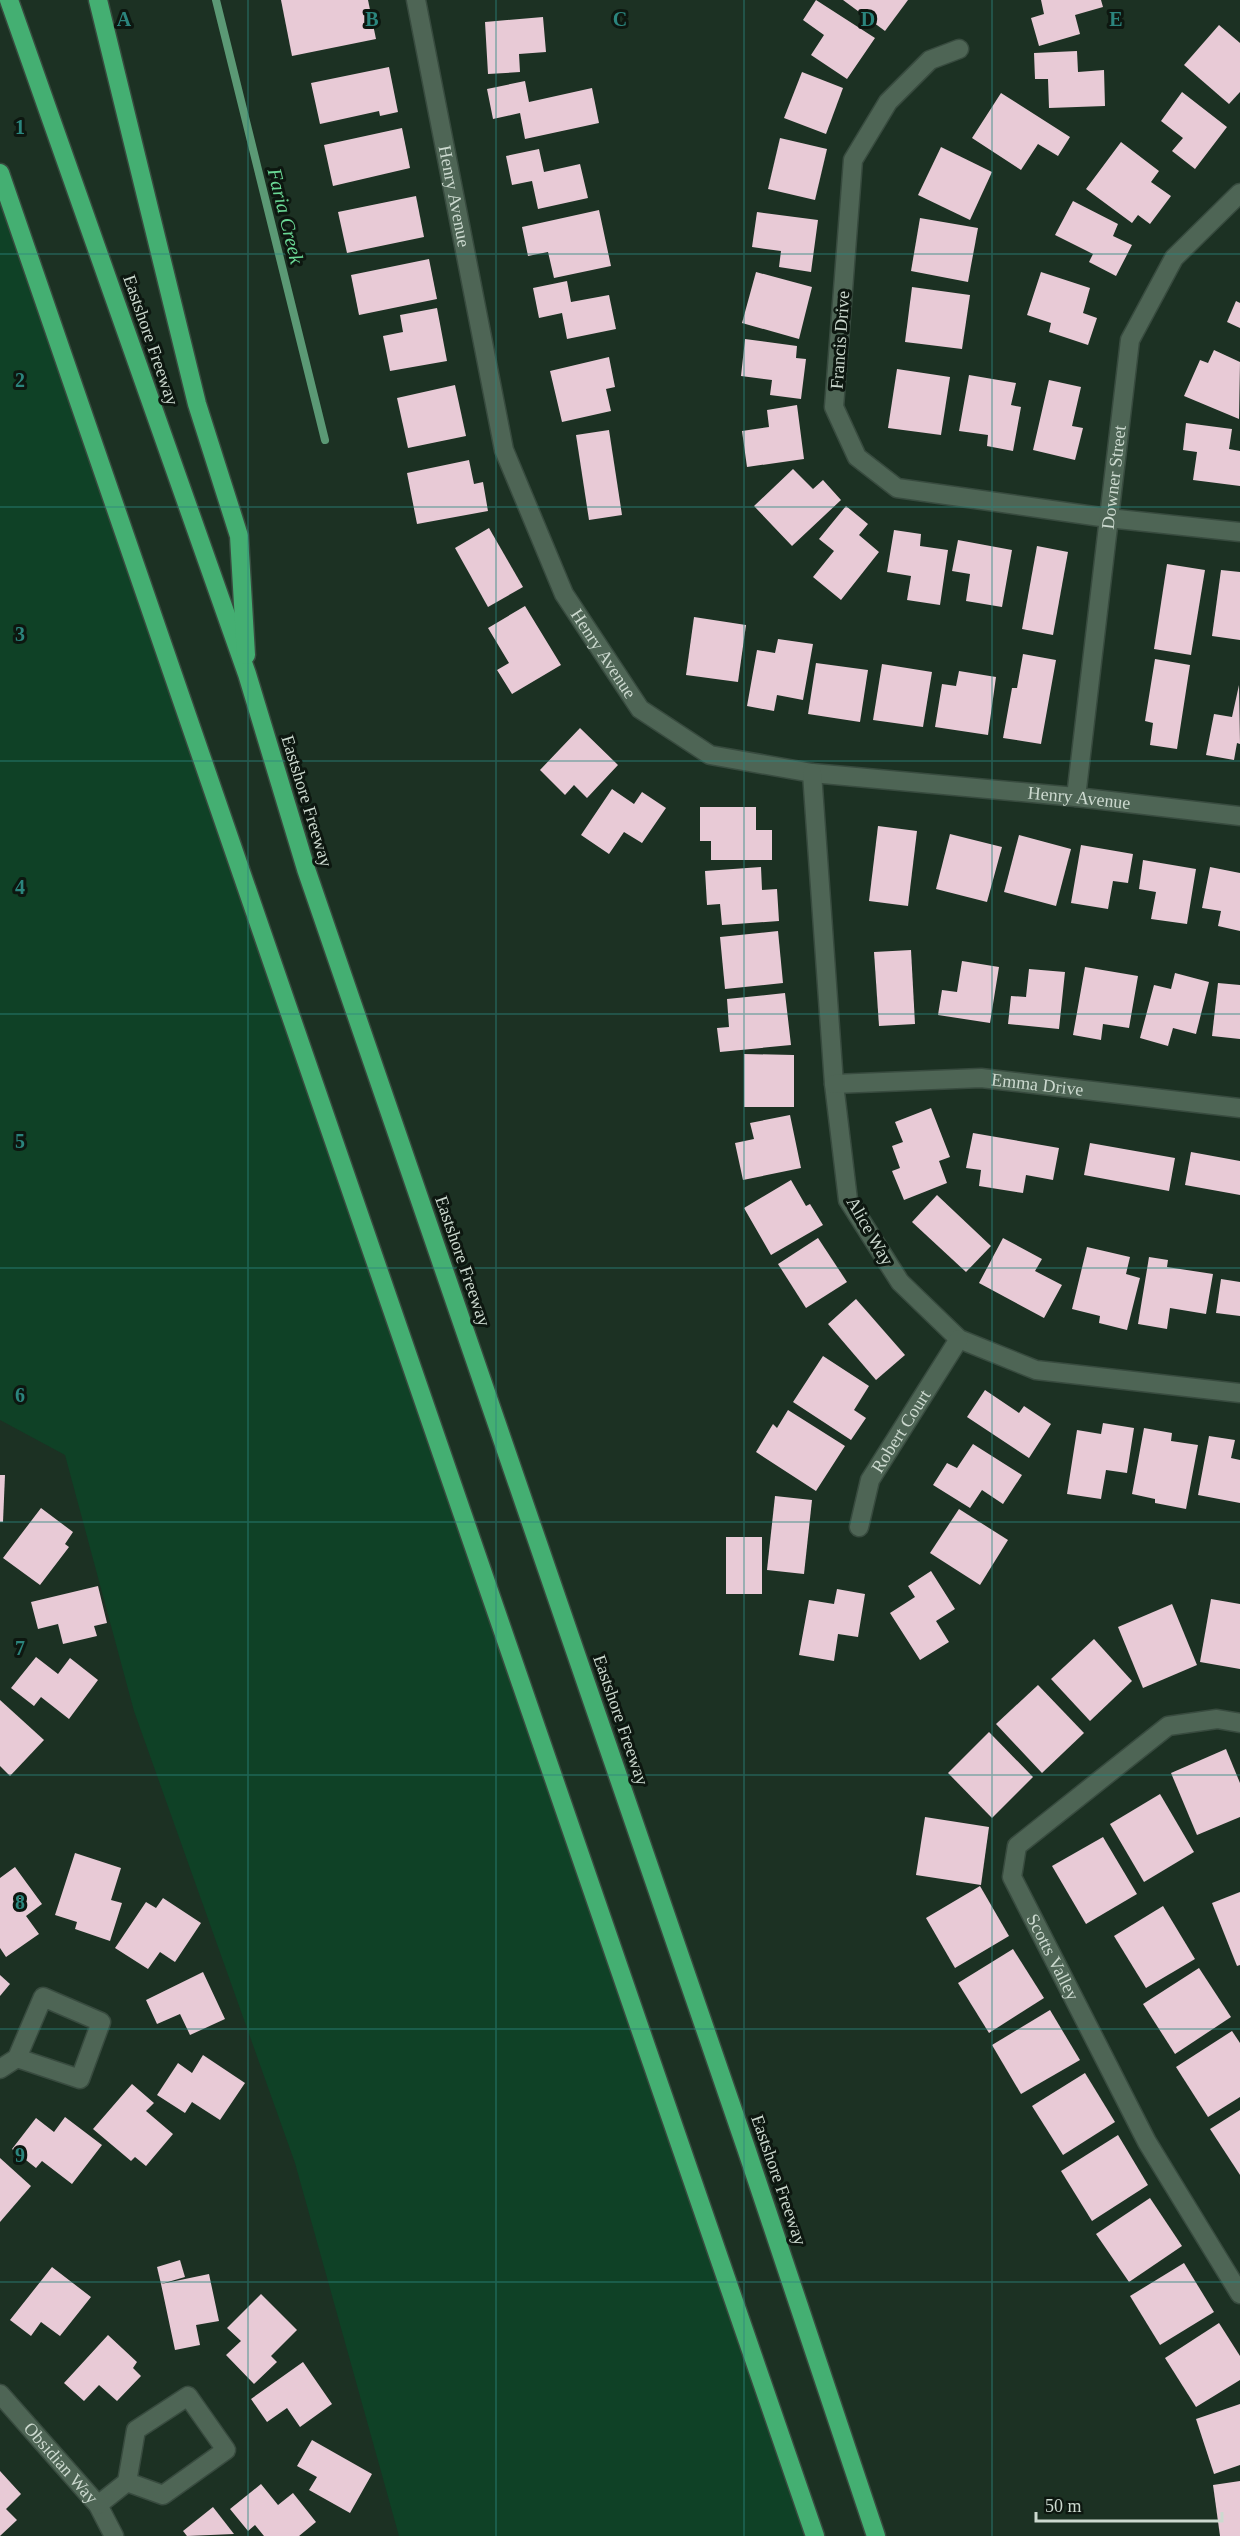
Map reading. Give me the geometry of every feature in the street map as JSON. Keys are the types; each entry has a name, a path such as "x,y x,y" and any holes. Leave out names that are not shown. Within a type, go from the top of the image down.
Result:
{"highway":[{"name":"Eastshore Freeway","path":"9,0 247,674 306,870 746,2148 876,2536"},
{"path":"98,0 196,404 239,536 247,674"},
{"path":"0,173 815,2536"},
{"path":"0,196 35,274"}],"street":[{"name":"Henry Avenue","path":"416,0 504,450 564,594 640,709 710,755 812,773 1076,797 1240,816"},
{"name":"Francis Drive","path":"958,49 930,60 888,102 854,160 834,407 857,457 897,488 1108,518 1240,532"},
{"name":"Downer Street","path":"1076,797 1130,340 1174,258 1240,193"},
{"name":"Alice Way","path":"812,773 834,1084 848,1200 900,1282 959,1339 1036,1370 1240,1393"},
{"name":"Emma Drive","path":"834,1084 981,1078 1240,1108"},
{"name":"Robert Court","path":"859,1527 870,1480 959,1339"},
{"name":"Scotts Valley","path":"1240,1722 1218,1719 1167,1726 1017,1846 1012,1877 1147,2142 1240,2294"},
{"path":"0,2069 17,2058 43,1997 101,2022 80,2079 17,2058"},
{"name":"Obsidian Way","path":"0,2394 98,2505 114,2536"},
{"path":"98,2505 127,2482 136,2430 188,2396 226,2450 163,2495 127,2482"}],"green space":[{"path":"0,196 815,2536 399,2536 295,2163 134,1711 65,1455 0,1420"}],"building":[{"path":"281,0 368,0 376,39 292,56"},
{"path":"816,0 875,38 847,79 811,55 824,35 803,20"},
{"path":"843,0 908,0 885,31"},
{"path":"1041,0 1101,0 1103,7 1075,15 1080,34 1039,46 1031,18 1044,14"},
{"path":"543,17 546,52 519,54 520,72 488,74 485,22"},
{"path":"1219,25 1240,43 1240,92 1229,104 1184,65"},
{"path":"1077,51 1078,72 1104,70 1105,106 1049,108 1048,79 1035,79 1034,53"},
{"path":"389,67 398,112 380,116 379,111 320,124 311,83"},
{"path":"802,72 843,88 826,134 784,118"},
{"path":"525,81 529,102 592,88 599,123 525,139 520,113 493,119 487,89"},
{"path":"1182,92 1227,127 1195,169 1172,151 1183,138 1161,121"},
{"path":"1001,93 1070,137 1058,156 1038,144 1021,170 972,138"},
{"path":"402,128 410,168 333,186 324,145"},
{"path":"780,138 827,149 815,200 768,189"},
{"path":"1121,142 1159,171 1151,182 1171,196 1150,224 1138,215 1132,223 1086,189"},
{"path":"941,147 992,172 970,220 918,195"},
{"path":"539,149 544,172 580,164 588,198 538,209 532,181 512,185 506,156"},
{"path":"416,196 424,237 347,253 338,212"},
{"path":"1073,201 1118,224 1113,236 1132,245 1116,276 1089,262 1093,254 1055,235"},
{"path":"599,210 611,266 554,278 548,252 528,256 522,227"},
{"path":"757,212 818,220 811,272 779,267 781,251 752,247"},
{"path":"920,218 978,228 968,282 911,271"},
{"path":"429,259 437,299 359,315 351,275"},
{"path":"756,272 812,287 799,339 742,323"},
{"path":"1041,272 1090,288 1083,313 1097,318 1088,345 1049,332 1051,323 1027,315"},
{"path":"567,281 571,302 609,295 616,329 567,339 562,313 539,318 533,288"},
{"path":"912,287 970,295 962,349 905,342"},
{"path":"1236,301 1240,303 1240,328 1227,322"},
{"path":"437,308 447,361 390,371 383,336 403,332 400,315"},
{"path":"745,339 797,346 796,358 806,359 801,399 770,395 772,380 741,376"},
{"path":"1214,350 1240,362 1239,419 1184,396 1200,360 1208,363"},
{"path":"609,357 615,387 606,389 611,411 562,422 550,371"},
{"path":"897,369 950,377 941,435 888,428"},
{"path":"969,375 1016,383 1011,405 1021,407 1013,451 987,446 988,435 959,431"},
{"path":"1049,380 1081,387 1072,426 1083,428 1075,460 1033,450"},
{"path":"455,385 466,436 408,448 397,398"},
{"path":"797,405 804,459 747,467 742,431 769,427 767,410"},
{"path":"1186,423 1232,429 1229,449 1240,451 1240,486 1193,480 1197,452 1183,450"},
{"path":"609,430 622,515 589,520 576,435"},
{"path":"469,460 474,484 483,482 488,511 417,524 407,473"},
{"path":"793,469 813,489 823,480 841,500 792,546 754,506"},
{"path":"846,506 868,524 859,535 879,552 841,600 813,577 834,551 819,539"},
{"path":"489,528 523,587 488,607 455,548"},
{"path":"894,530 921,534 920,546 948,550 940,605 907,600 911,576 887,572"},
{"path":"958,540 1012,550 1002,607 966,601 970,574 952,571"},
{"path":"1037,546 1068,552 1053,635 1022,629"},
{"path":"1167,564 1205,570 1191,655 1154,649"},
{"path":"1221,570 1240,572 1240,640 1212,636"},
{"path":"525,606 561,665 512,694 497,670 509,663 488,628"},
{"path":"694,617 746,625 738,682 686,675"},
{"path":"778,639 813,644 803,700 777,695 774,711 747,706 757,650 775,653"},
{"path":"1023,654 1056,660 1041,744 1003,738 1012,688 1017,688"},
{"path":"1155,659 1190,665 1177,749 1150,745 1153,723 1145,721"},
{"path":"816,663 868,670 860,722 808,714"},
{"path":"882,664 932,672 923,727 873,720"},
{"path":"959,671 996,677 988,735 935,727 942,684 956,686"},
{"path":"1239,685 1240,744 1237,743 1234,760 1206,755 1214,714 1232,717"},
{"path":"580,728 618,765 587,798 574,785 565,795 540,770"},
{"path":"612,789 634,804 642,792 666,808 642,843 624,832 609,854 581,835"},
{"path":"700,807 756,807 756,830 772,830 772,860 711,860 711,841 700,841"},
{"path":"878,826 917,831 908,906 869,901"},
{"path":"950,834 1002,847 987,902 936,889"},
{"path":"1019,835 1071,849 1056,906 1004,892"},
{"path":"1081,845 1133,854 1128,883 1113,881 1108,909 1071,903"},
{"path":"1143,860 1196,869 1187,924 1151,919 1156,892 1139,889"},
{"path":"761,867 762,890 777,889 779,921 722,925 720,904 707,905 705,871"},
{"path":"1210,867 1240,873 1240,931 1218,926 1221,911 1202,908"},
{"path":"778,931 783,983 725,989 720,937"},
{"path":"911,950 915,1024 879,1026 874,952"},
{"path":"962,961 999,967 990,1023 938,1015 942,990 957,992"},
{"path":"1085,967 1138,976 1129,1028 1103,1024 1101,1040 1073,1035"},
{"path":"1029,969 1065,972 1059,1029 1008,1024 1011,996 1026,997"},
{"path":"1175,973 1209,982 1196,1034 1173,1028 1168,1046 1140,1038 1154,985 1171,989"},
{"path":"1218,983 1240,985 1240,1039 1212,1036"},
{"path":"785,993 791,1045 720,1052 717,1028 729,1027 727,999"},
{"path":"744,1054 794,1055 794,1107 744,1107"},
{"path":"931,1108 950,1157 939,1161 947,1183 904,1200 892,1171 900,1168 892,1146 903,1142 895,1122"},
{"path":"790,1115 801,1168 743,1180 735,1143 754,1139 750,1123"},
{"path":"973,1133 1059,1148 1053,1180 1026,1175 1023,1193 979,1186 981,1170 966,1168"},
{"path":"1090,1143 1175,1158 1169,1191 1084,1175"},
{"path":"1191,1152 1240,1161 1240,1195 1185,1185"},
{"path":"791,1180 806,1206 810,1204 823,1225 771,1255 744,1208"},
{"path":"937,1195 991,1246 966,1272 912,1222"},
{"path":"818,1238 847,1282 806,1308 778,1264"},
{"path":"1003,1238 1042,1259 1035,1271 1062,1285 1044,1318 979,1283"},
{"path":"1087,1247 1130,1257 1126,1274 1140,1278 1127,1330 1099,1323 1100,1316 1072,1309"},
{"path":"1149,1257 1168,1260 1167,1267 1213,1274 1206,1314 1170,1308 1167,1329 1138,1324"},
{"path":"1221,1279 1240,1282 1240,1316 1216,1313"},
{"path":"856,1299 905,1355 876,1380 828,1324"},
{"path":"823,1356 869,1386 854,1410 866,1418 851,1440 793,1402"},
{"path":"985,1390 1019,1413 1024,1406 1051,1424 1029,1458 967,1417"},
{"path":"788,1410 845,1446 816,1491 756,1452 773,1424 777,1428"},
{"path":"1103,1423 1134,1428 1127,1473 1106,1470 1101,1499 1067,1494 1077,1430 1101,1434"},
{"path":"1144,1428 1172,1433 1171,1441 1198,1445 1186,1509 1155,1503 1155,1499 1132,1494"},
{"path":"1209,1436 1235,1440 1231,1458 1240,1460 1240,1503 1198,1495"},
{"path":"973,1444 1022,1475 1003,1504 982,1490 970,1508 933,1485 947,1463 957,1468"},
{"path":"0,1475 5,1475 3,1522 0,1522"},
{"path":"775,1496 812,1500 804,1574 767,1570"},
{"path":"41,1508 73,1532 65,1544 69,1547 40,1585 3,1558"},
{"path":"959,1509 1008,1540 980,1585 930,1553"},
{"path":"726,1537 762,1537 762,1594 726,1594"},
{"path":"931,1571 955,1609 936,1621 949,1642 920,1660 890,1613 915,1597 908,1586"},
{"path":"98,1586 107,1623 94,1626 97,1636 63,1644 58,1624 38,1629 31,1602"},
{"path":"837,1589 865,1594 858,1637 838,1634 834,1661 799,1655 809,1600 834,1604"},
{"path":"1211,1599 1240,1604 1240,1669 1200,1662"},
{"path":"1172,1604 1197,1665 1143,1688 1118,1627"},
{"path":"1094,1639 1132,1681 1090,1721 1051,1679"},
{"path":"36,1657 58,1674 70,1658 98,1680 69,1719 41,1697 34,1706 11,1688"},
{"path":"1038,1685 1084,1733 1042,1773 996,1724"},
{"path":"0,1700 44,1740 10,1776 0,1766"},
{"path":"989,1732 1033,1777 992,1818 948,1773"},
{"path":"1226,1749 1240,1783 1240,1817 1197,1835 1171,1773"},
{"path":"1160,1794 1194,1852 1144,1882 1110,1824"},
{"path":"925,1817 989,1827 981,1885 916,1875"},
{"path":"1103,1837 1137,1894 1086,1924 1052,1866"},
{"path":"75,1853 121,1868 111,1900 122,1903 110,1941 75,1929 77,1922 55,1915"},
{"path":"15,1867 42,1904 26,1916 39,1934 6,1957 0,1948 0,1878"},
{"path":"980,1886 1009,1936 955,1968 926,1918"},
{"path":"1240,1892 1240,1965 1237,1966 1212,1903"},
{"path":"163,1898 201,1923 175,1962 160,1952 148,1969 115,1948 146,1902 156,1908"},
{"path":"1163,1906 1195,1959 1146,1988 1114,1936"},
{"path":"1013,1949 1044,1998 989,2033 958,1983"},
{"path":"1199,1968 1231,2017 1175,2054 1143,2004"},
{"path":"203,1972 225,2019 190,2035 180,2014 157,2024 146,2000"},
{"path":"0,1975 10,1984 0,1996"},
{"path":"1050,2010 1080,2060 1021,2094 992,2045"},
{"path":"1232,2031 1240,2043 1240,2097 1208,2117 1176,2067"},
{"path":"203,2055 245,2083 220,2120 192,2102 185,2113 157,2095 178,2063 192,2073"},
{"path":"1085,2073 1115,2122 1063,2155 1032,2106"},
{"path":"132,2084 154,2103 146,2111 173,2134 146,2166 135,2157 131,2161 93,2129"},
{"path":"1240,2110 1240,2175 1210,2129"},
{"path":"65,2117 102,2145 72,2184 42,2161 36,2168 12,2149 36,2118 54,2132"},
{"path":"1118,2135 1148,2185 1092,2221 1061,2171"},
{"path":"0,2158 31,2186 0,2222"},
{"path":"1150,2198 1182,2246 1129,2282 1096,2234"},
{"path":"180,2260 185,2277 161,2284 157,2267"},
{"path":"1184,2263 1214,2312 1160,2345 1130,2296"},
{"path":"52,2267 91,2297 60,2336 41,2322 31,2336 10,2320"},
{"path":"209,2274 219,2321 196,2325 200,2345 175,2350 161,2284"},
{"path":"261,2294 297,2330 271,2356 277,2362 254,2384 226,2355 241,2341 227,2328"},
{"path":"1219,2323 1240,2356 1240,2380 1196,2407 1165,2358"},
{"path":"108,2335 137,2362 133,2368 141,2376 117,2401 99,2385 84,2401 64,2383"},
{"path":"303,2362 332,2404 300,2427 287,2408 267,2422 251,2399"},
{"path":"1240,2404 1240,2465 1214,2474 1196,2419"},
{"path":"312,2440 372,2474 350,2513 309,2490 317,2477 297,2466"},
{"path":"0,2471 21,2494 6,2509 17,2520 0,2536"},
{"path":"1240,2481 1240,2536 1220,2536 1213,2485"},
{"path":"261,2484 278,2505 293,2493 316,2522 299,2536 264,2536 255,2525 248,2531 230,2509"},
{"path":"213,2507 234,2534 187,2536 183,2531"}],"waterway":[{"name":"Faria Creek","path":"216,0 325,440"}]}
